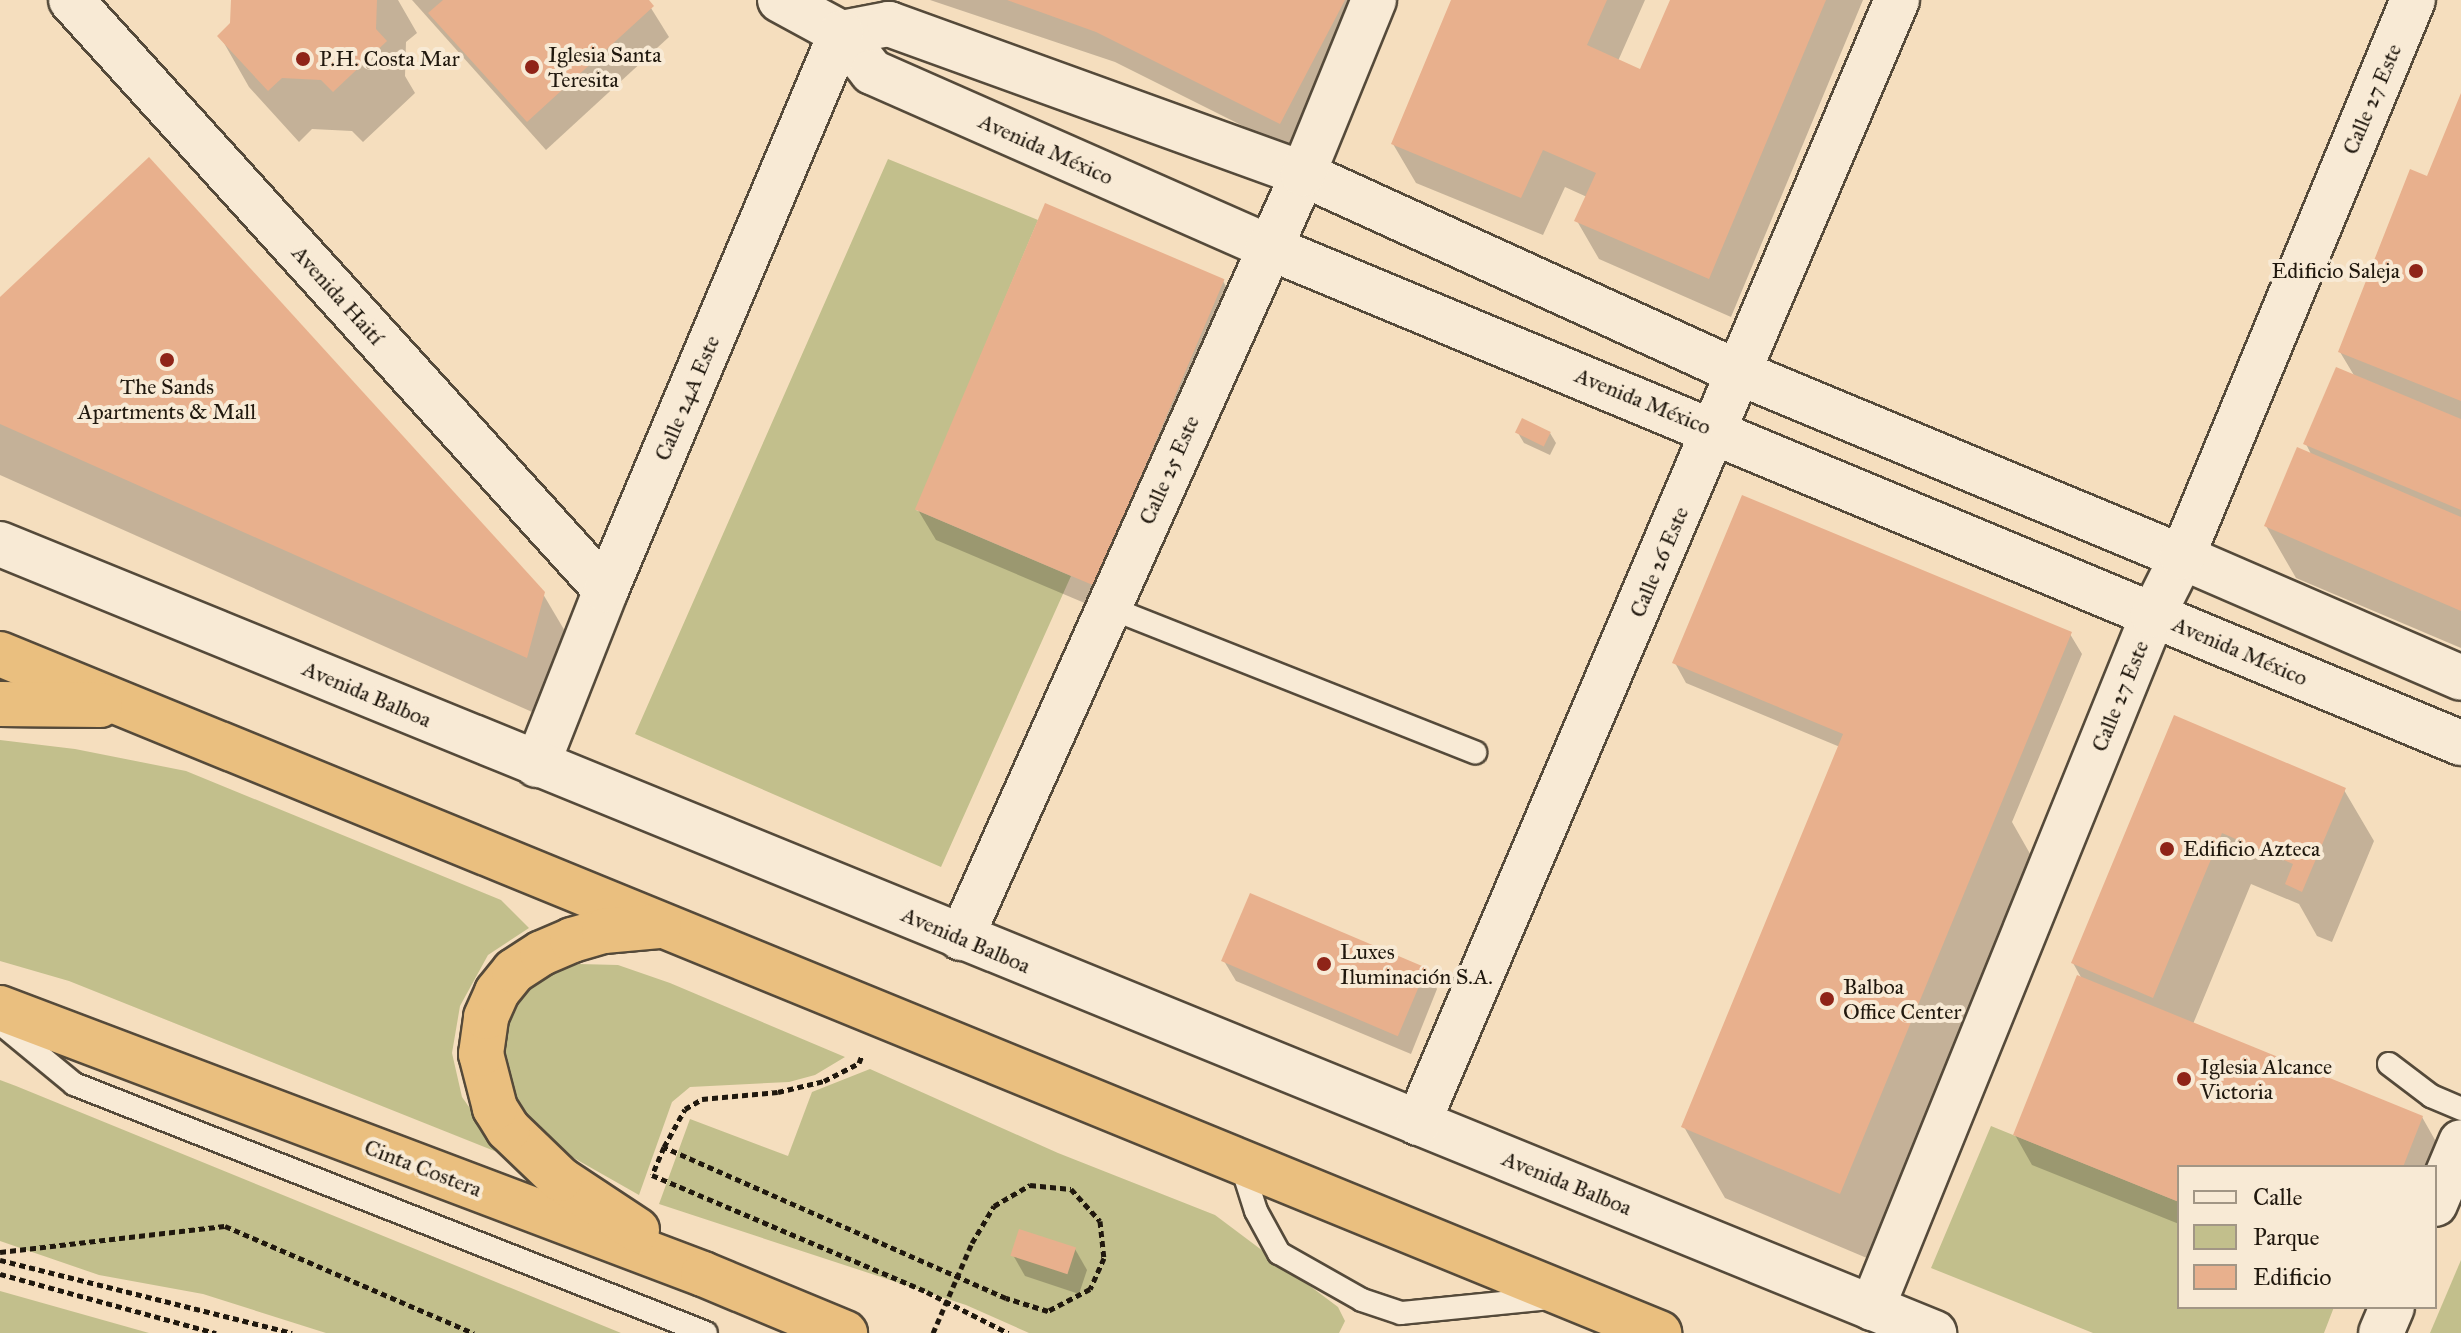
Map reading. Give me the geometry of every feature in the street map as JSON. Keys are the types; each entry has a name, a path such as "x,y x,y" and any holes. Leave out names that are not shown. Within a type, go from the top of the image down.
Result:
{"highway":[{"path":"0,654 1659,1333"},
{"path":"0,704 126,706"},
{"path":"669,926 604,931 542,953 514,971 497,992 486,1017 481,1054 495,1108 508,1129 560,1179 703,1274"},
{"name":"Cinta Costera","path":"0,1008 703,1274 845,1333"}],"street":[{"name":"Avenida Haití","path":"71,0 606,590"},
{"name":"Avenida México","path":"780,0 841,33 872,72 1268,247 2461,743"},
{"name":"Calle 25 Este","path":"961,938 1303,174 1374,0"},
{"name":"Calle 26 Este","path":"1418,1123 1716,431 1897,0"},
{"name":"Calle 27 Este","path":"1872,1308 2153,615 2182,557 2413,0"},
{"path":"841,33 889,24 1303,174 1740,373 2182,557 2461,678"},
{"name":"Calle 24A Este","path":"537,765 606,590 841,33"},
{"name":"Avenida Balboa","path":"0,544 1934,1333"},
{"path":"2437,1199 2461,1142"},
{"path":"2381,1333 2391,1309"}],"lane":[{"path":"1108,607 1475,752"},
{"path":"0,1023 74,1084 706,1333"},
{"path":"2389,1064 2431,1096 2461,1109"},
{"path":"1241,1164 1256,1211 1279,1253 1362,1300 1401,1313 1568,1296"}],"path":[{"path":"879,1013 859,1063 824,1081 778,1092 702,1099 685,1109 652,1175 927,1292 1008,1333"},
{"path":"664,1147 1006,1298 1048,1311 1090,1289 1104,1258 1100,1221 1071,1189 1030,1185 994,1206 972,1243 933,1333"},
{"path":"0,1252 225,1226 474,1333"},
{"path":"0,1260 292,1333"},
{"path":"0,1274 216,1333"}],"green space":[{"path":"888,159 1038,220 916,510 1071,576 941,867 635,734"},
{"path":"0,740 75,749 186,771 501,900 529,928 488,955 460,1006 452,1053 462,1097 502,1154 69,981 0,961"},
{"path":"579,964 618,965 670,983 845,1057 815,1075 789,1082 690,1087 672,1102 639,1195 565,1153 534,1125 510,1094 500,1058 504,1022 517,994 543,973"},
{"path":"870,1069 1058,1153 1215,1215 1338,1307 1345,1321 1339,1333 1029,1333 966,1305 659,1204 690,1119 788,1156 812,1092"},
{"path":"0,1080 621,1333 326,1333 203,1294 99,1275 0,1241"},
{"path":"1991,1126 2177,1201 2177,1309 2333,1309 2324,1333 2093,1333 1931,1268"},
{"path":"2461,1260 2461,1333 2430,1333"},
{"path":"0,1291 149,1333 0,1333"}],"building":[{"name":"P.H. Costa Mar","path":"231,0 377,0 376,29 387,41 333,92 321,80 282,78 268,91 217,36 230,23"},
{"name":"Iglesia Santa Teresita","path":"443,0 649,0 654,6 527,122 428,13"},
{"path":"1007,0 1345,0 1280,124 1096,32"},
{"path":"1451,0 1607,0 1587,45 1640,69 1670,0 1826,0 1709,279 1574,221 1596,173 1543,150 1521,198 1391,144"},
{"name":"Edificio Saleja","path":"2461,93 2461,401 2338,352 2410,169 2427,176"},
{"name":"The Sands Apartments & Mall","path":"149,157 545,592 527,658 0,424 0,297"},
{"path":"1045,203 1224,279 1094,586 915,510"},
{"path":"2336,367 2461,419 2461,510 2303,444"},
{"path":"1522,418 1551,432 1544,446 1515,432"},
{"path":"2297,447 2461,517 2461,611 2264,526"},
{"path":"1742,495 2072,632 1840,1194 1681,1127 1843,734 1672,663"},
{"name":"Edificio Azteca","path":"2174,715 2346,788 2302,892 2285,884 2293,864 2222,833 2153,998 2071,963"},
{"name":"Luxes Iluminación S.A.","path":"1250,893 1427,968 1398,1036 1221,961"},
{"name":"Iglesia Alcance Victoria","path":"2077,975 2423,1116 2404,1165 2177,1165 2177,1201 2013,1135"},
{"path":"1019,1229 1076,1248 1067,1274 1010,1256"}],"place":[{"name":"P.H. Costa Mar","path":"303,59"},
{"name":"Iglesia Santa Teresita","path":"532,67"},
{"name":"Edificio Saleja","path":"2416,271"},
{"name":"The Sands Apartments & Mall","path":"167,360"},
{"name":"Edificio Azteca","path":"2167,849"},
{"name":"Luxes Iluminación S.A.","path":"1324,964"},
{"name":"Balboa Office Center","path":"1827,999"},
{"name":"Iglesia Alcance Victoria","path":"2184,1079"}]}
